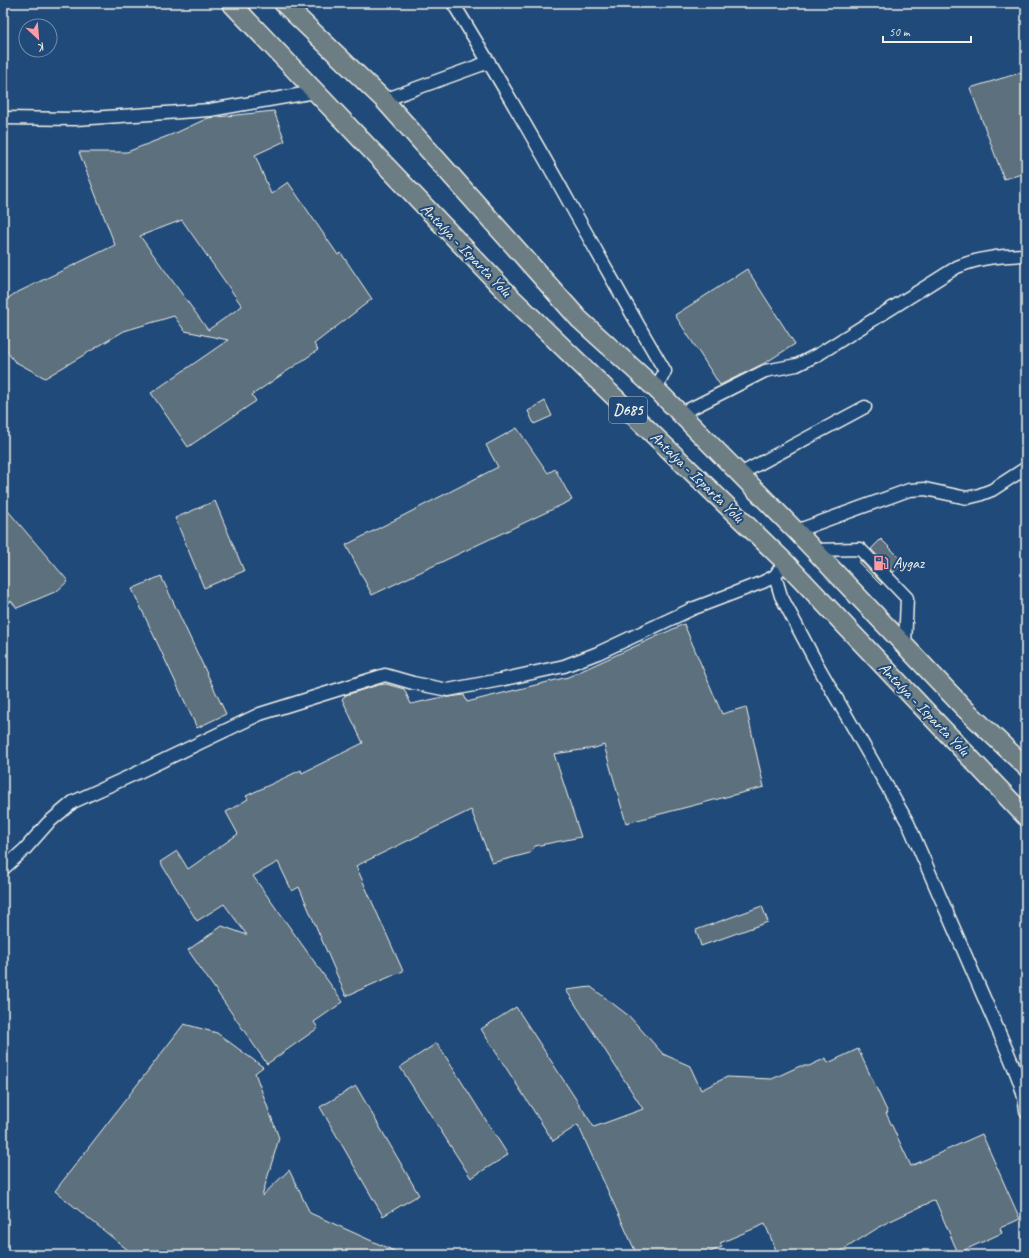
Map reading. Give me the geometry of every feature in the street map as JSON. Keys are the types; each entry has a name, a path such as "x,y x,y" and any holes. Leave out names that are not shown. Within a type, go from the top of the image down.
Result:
{"highway":[{"name":"Antalya - Isparta Yolu","path":"231,3 512,298 1026,817"},
{"name":"Antalya - Isparta Yolu","path":"283,3 384,100 579,319 656,389 796,531 964,708 1026,767"}],"street":[{"path":"453,3 489,62 637,324 666,371 656,389"},
{"path":"384,100 489,62"},
{"path":"3,118 76,119 210,110 315,92"},
{"path":"680,414 765,370 797,365 819,354 957,266 972,260 1026,255"},
{"path":"740,474 865,407"},
{"path":"796,531 909,490 926,489 967,498 979,495 992,490 1026,468"},
{"path":"813,550 860,549 907,598 905,646"},
{"path":"3,869 25,849 48,823 73,802 260,714 385,675 413,683 448,690 564,666 692,609 763,582 780,569"},
{"path":"780,569 781,596 818,666 908,824 1019,1079 1026,1112"}],"building":[{"path":"1026,71 1026,173 1004,179 970,88"},
{"path":"274,111 285,141 255,155 271,194 288,182 338,255 341,253 372,299 314,344 318,350 252,395 256,401 188,447 151,393 228,340 185,331 174,316 124,331 45,378 14,361 3,346 3,302 14,294 115,245 79,152 127,152 178,132 208,118","holes":["182,220 242,306 208,330 140,236"]},
{"path":"747,269 795,344 765,363 720,385 675,315"},
{"path":"545,401 552,416 534,424 528,411"},
{"path":"517,428 548,473 555,469 572,500 372,595 346,545 498,467 486,445"},
{"path":"215,501 244,571 204,588 175,518"},
{"path":"3,505 68,581 57,591 17,608 11,601 3,608"},
{"path":"881,539 904,562 893,573 871,549"},
{"path":"860,560 882,583 881,585 858,562"},
{"path":"161,576 226,714 197,728 132,589"},
{"path":"684,624 722,714 746,707 764,787 626,823 604,745 595,748 554,754 581,837 535,846 530,853 492,863 471,810 356,866 403,971 346,996 299,887 292,891 278,862 253,876 343,1002 314,1022 318,1028 267,1064 188,950 222,926 247,935 224,904 197,921 160,862 177,851 188,869 238,834 226,812 248,799 246,796 301,770 302,773 363,743 342,699 346,695 386,684 404,689 411,704 443,697 464,695 467,702 568,677"},
{"path":"762,906 768,922 701,946 696,930"},
{"path":"591,987 629,1016 663,1054 690,1066 701,1090 727,1077 772,1079 800,1066 809,1066 826,1058 828,1063 858,1049 911,1166 982,1134 1020,1219 1000,1228 1002,1233 958,1253 935,1200 884,1224 835,1255 778,1255 765,1224 720,1243 722,1247 703,1255 637,1255 578,1125 553,1141 481,1029 516,1007 594,1127 643,1109 566,990"},
{"path":"184,1024 217,1033 263,1067 255,1073 279,1138 262,1196 289,1170 310,1213 403,1255 134,1255 55,1191"},
{"path":"437,1043 508,1155 471,1178 400,1067"},
{"path":"356,1086 419,1195 383,1216 320,1107"}],"place":[{"name":"Aygaz","path":"881,563"}]}
